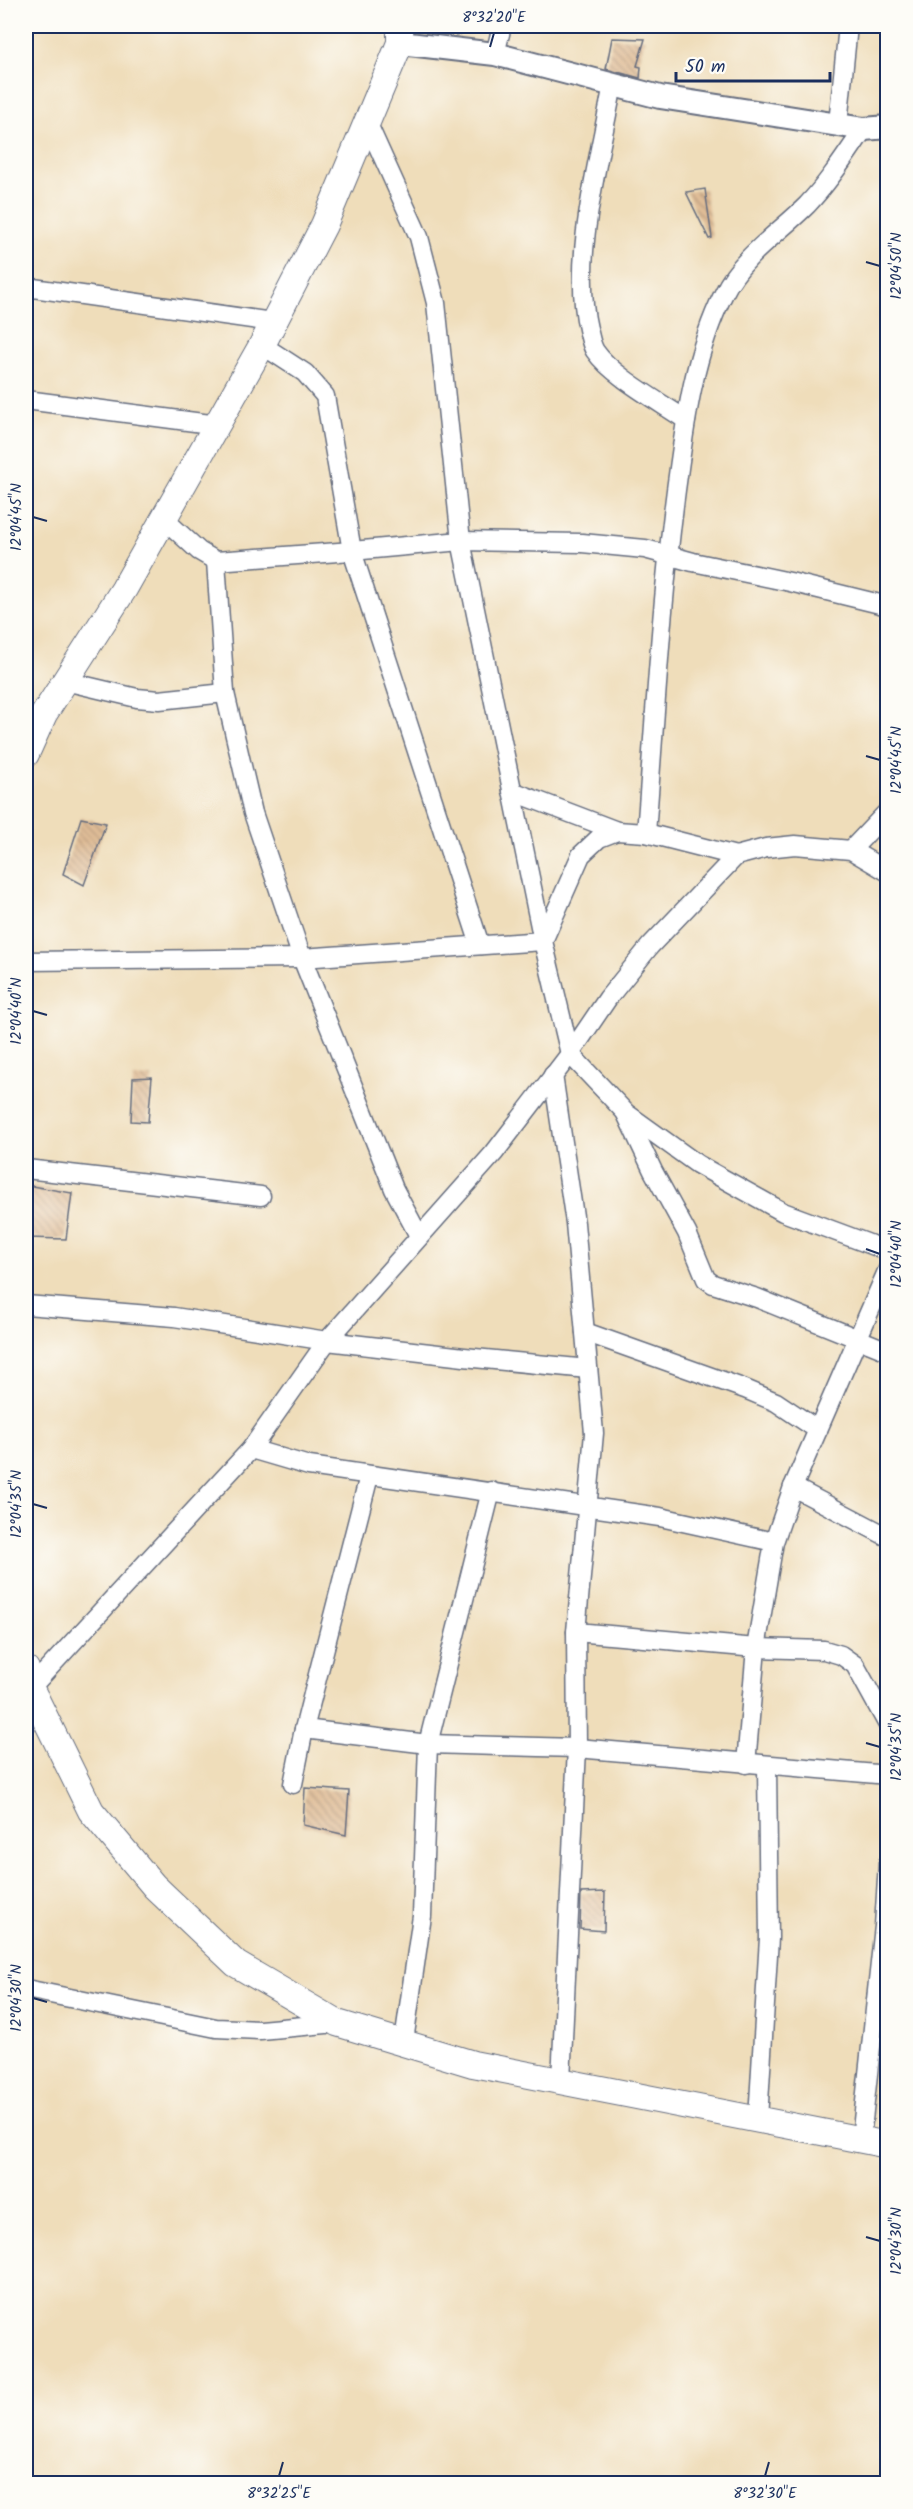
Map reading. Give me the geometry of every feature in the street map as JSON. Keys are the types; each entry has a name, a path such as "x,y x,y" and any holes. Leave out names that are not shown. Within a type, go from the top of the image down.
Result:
{"main road":[{"path":"26,754 35,710 65,681 124,589 262,345 324,225 367,122 400,34"},
{"path":"27,1683 91,1810 154,1886 236,1964 337,2023 404,2041 473,2064 561,2079 888,2145"}],"street":[{"path":"495,54 502,26"},
{"path":"838,124 848,26"},
{"path":"400,34 495,54 660,97 864,129 888,127"},
{"path":"613,84 591,200 581,274 584,310 593,348 605,364 686,420"},
{"path":"367,122 419,237 436,303 461,541 543,941 570,1054 626,1113 697,1164 783,1212 888,1251"},
{"path":"646,833 668,554 688,400 705,342 723,294 738,268 807,204 831,177 864,129"},
{"path":"26,286 272,322"},
{"path":"262,345 305,373 325,396 352,551 480,945"},
{"path":"26,400 218,425"},
{"path":"164,519 200,551 216,561 461,541 582,543 645,549 888,606"},
{"path":"216,561 225,693 253,813 302,958 394,1189 418,1236"},
{"path":"65,681 137,698 159,700 225,693"},
{"path":"512,791 617,831 646,833 736,856 766,848 795,845 851,850 888,872"},
{"path":"851,850 888,811"},
{"path":"543,941 581,855 599,838 617,831"},
{"path":"27,1683 251,1449 327,1341 494,1153 570,1054 608,998 650,946 736,856"},
{"path":"26,961 302,958 543,941"},
{"path":"554,1075 575,1222 594,1433 576,1632 577,1748 561,2079"},
{"path":"626,1113 687,1233 706,1279 713,1284 757,1298 888,1351"},
{"path":"26,1169 261,1196"},
{"path":"746,1764 756,1648 774,1542 793,1486 888,1269"},
{"path":"26,1305 174,1317 327,1341 465,1358 588,1369"},
{"path":"585,1332 776,1402 818,1430"},
{"path":"251,1449 309,1466 660,1517 774,1542"},
{"path":"293,1784 304,1729 369,1476"},
{"path":"793,1486 888,1537"},
{"path":"404,2041 422,1916 428,1743 491,1491"},
{"path":"576,1632 756,1648 824,1650 841,1654 855,1665 888,1725"},
{"path":"304,1729 428,1743 577,1748 888,1775"},
{"path":"758,2120 769,1938 767,1766"},
{"path":"861,2139 884,1926 888,1863"},
{"path":"26,1989 216,2028 260,2030 337,2023"}],"building":[{"path":"612,38 645,39 637,66 641,67 640,78 606,69"},
{"path":"705,189 712,238 709,239 686,192"},
{"path":"81,818 106,823 84,885 63,874"},
{"path":"152,1077 148,1122 131,1121 133,1078"},
{"path":"26,1185 72,1193 66,1239 26,1238"},
{"path":"305,1788 349,1791 346,1835 303,1825"},
{"path":"605,1892 604,1931 580,1929 581,1893"}]}
